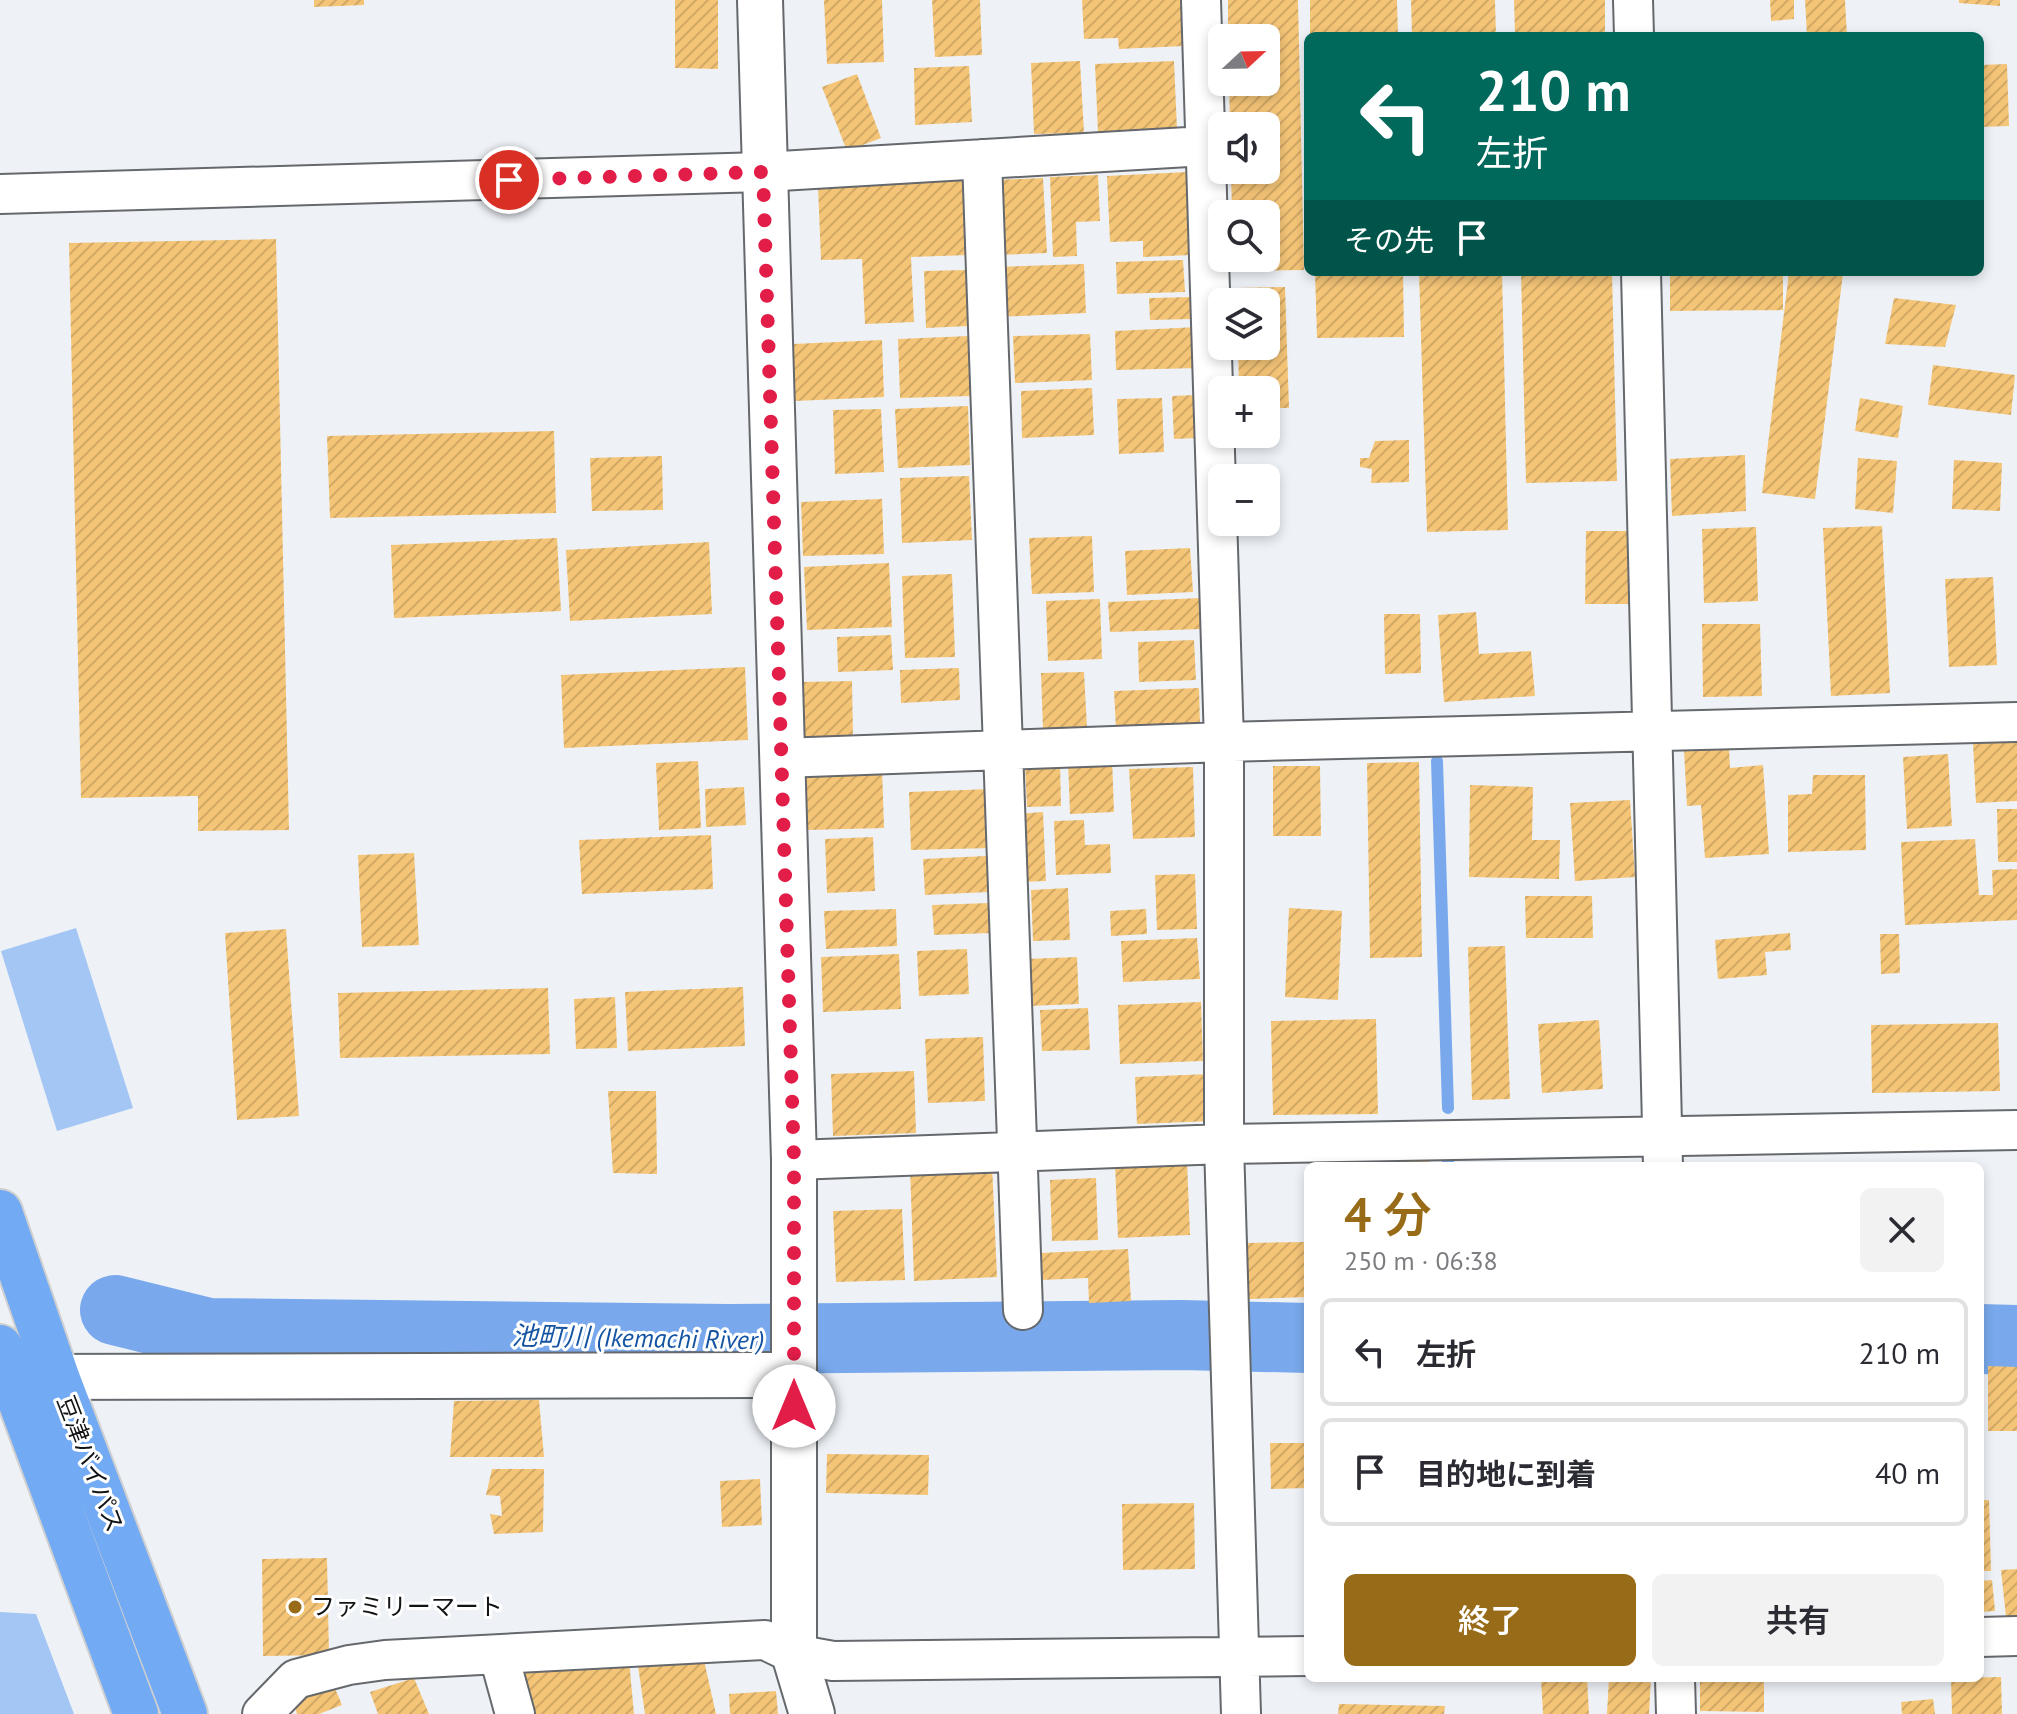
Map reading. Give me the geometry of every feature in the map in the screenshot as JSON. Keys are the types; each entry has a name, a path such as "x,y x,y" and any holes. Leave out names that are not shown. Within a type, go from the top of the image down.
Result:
{"highway":[{"name":"豆津バイパス","path":"0,1212 57,1377 185,1714"},
{"name":"豆津バイパス","path":"3,1367 136,1714"}],"street":[{"path":"760,0 794,1160 794,1654 812,1714"},
{"path":"1201,0 1224,742 1224,1144 1241,1714"},
{"path":"1633,0 1634,32"},
{"path":"0,194 763,172 1205,146"},
{"path":"982,159 1023,1310"},
{"path":"1641,276 1663,1150"},
{"path":"781,758 1224,742 1654,733 1832,724 2017,722"},
{"path":"794,1160 1224,1144 1663,1150 2017,1130"},
{"path":"3,1367 57,1377 794,1375"},
{"path":"1984,1637 2017,1636"},
{"path":"262,1714 296,1679 349,1665 385,1660 765,1640 794,1654 833,1661 1304,1656"},
{"path":"499,1656 515,1714"},
{"path":"1675,1682 1676,1714"}],"shaded area":[{"path":"76,928 133,1108 57,1131 1,951"},
{"path":"0,1612 36,1614 74,1714 0,1714"}],"building":[{"path":"314,0 364,0 364,5 314,7"},
{"path":"675,0 718,0 718,69 675,68"},
{"path":"824,0 882,0 884,62 827,64"},
{"path":"932,0 980,0 982,55 935,57"},
{"path":"1082,0 1183,0 1184,46 1119,49 1118,38 1084,39"},
{"path":"1228,0 1298,0 1304,270 1280,270 1280,200 1232,200 1231,184 1280,184 1280,112 1230,112 1229,96 1280,96 1280,24 1228,24"},
{"path":"1310,0 1397,0 1398,32 1310,32"},
{"path":"1411,0 1495,0 1496,32 1412,32"},
{"path":"1514,0 1605,0 1605,32 1515,32"},
{"path":"1770,0 1794,0 1794,19 1771,21"},
{"path":"1805,0 1845,0 1847,32 1807,32"},
{"path":"1959,0 2000,0 2000,6 1959,3"},
{"path":"1080,61 1084,133 1034,134 1031,63"},
{"path":"1174,61 1177,129 1098,132 1095,64"},
{"path":"2007,64 2009,126 1984,127 1984,65"},
{"path":"969,66 972,122 915,125 914,68"},
{"path":"857,74 881,138 847,151 822,87"},
{"path":"1187,172 1191,255 1143,257 1143,241 1110,242 1107,176"},
{"path":"1098,175 1100,221 1076,222 1077,256 1053,257 1050,177"},
{"path":"1043,178 1047,253 998,255 995,180"},
{"path":"966,180 969,255 911,257 914,322 865,324 862,259 821,260 818,186"},
{"path":"276,239 289,830 198,831 198,796 81,798 69,243"},
{"path":"1183,260 1185,292 1117,294 1116,262"},
{"path":"1084,264 1086,313 997,317 995,267"},
{"path":"968,270 970,326 926,328 924,271"},
{"path":"1315,276 1403,276 1404,337 1317,338"},
{"path":"1419,276 1502,276 1508,530 1427,532"},
{"path":"1521,276 1612,276 1617,481 1526,483"},
{"path":"1670,276 1783,276 1783,310 1670,311"},
{"path":"1789,276 1843,276 1815,499 1762,493"},
{"path":"1285,287 1289,408 1280,408 1280,376 1239,376 1238,360 1280,360 1280,288 1236,288"},
{"path":"1193,297 1194,319 1150,320 1149,298"},
{"path":"1894,298 1956,305 1945,347 1885,344"},
{"path":"1198,327 1200,368 1116,370 1115,331"},
{"path":"1090,334 1092,380 1015,383 1013,336"},
{"path":"969,336 971,396 900,398 898,339"},
{"path":"882,340 884,397 795,401 793,344"},
{"path":"1933,365 2015,375 2011,415 1928,405"},
{"path":"1092,388 1094,435 1022,438 1021,391"},
{"path":"1196,395 1197,438 1174,439 1172,396"},
{"path":"1162,398 1164,452 1119,454 1117,399"},
{"path":"1860,398 1903,406 1898,438 1855,431"},
{"path":"968,406 970,465 898,468 895,409"},
{"path":"881,409 884,472 835,474 833,410"},
{"path":"554,431 556,513 330,518 327,436"},
{"path":"1409,440 1409,482 1371,483 1372,469 1360,467 1360,458 1369,458 1375,441"},
{"path":"1745,455 1746,511 1672,516 1670,459"},
{"path":"662,456 663,510 592,511 590,458"},
{"path":"1858,458 1897,461 1893,513 1855,509"},
{"path":"1954,460 2002,463 2000,511 1952,509"},
{"path":"969,476 972,540 902,543 900,478"},
{"path":"882,499 884,554 803,556 801,502"},
{"path":"1882,526 1890,693 1831,696 1823,528"},
{"path":"1756,527 1758,601 1704,603 1702,529"},
{"path":"1586,531 1632,531 1632,604 1585,604"},
{"path":"1092,536 1094,592 1032,594 1029,538"},
{"path":"557,538 561,611 394,618 391,545"},
{"path":"709,542 712,614 570,621 566,550"},
{"path":"1190,548 1193,592 1127,595 1125,551"},
{"path":"889,563 892,627 807,630 804,567"},
{"path":"952,574 955,657 905,658 902,576"},
{"path":"1993,577 1997,665 1949,667 1945,579"},
{"path":"1201,598 1203,629 1110,632 1108,602"},
{"path":"1100,599 1102,659 1048,661 1046,601"},
{"path":"1476,612 1479,654 1531,651 1535,696 1444,702 1438,615"},
{"path":"1384,614 1420,614 1421,673 1385,674"},
{"path":"1702,624 1760,624 1762,696 1703,697"},
{"path":"891,635 893,670 838,672 837,637"},
{"path":"1194,640 1196,680 1139,682 1138,642"},
{"path":"745,667 748,740 564,748 561,675"},
{"path":"959,668 960,700 901,703 900,670"},
{"path":"1084,672 1087,728 1043,730 1041,673"},
{"path":"852,681 853,737 803,738 801,682"},
{"path":"1199,688 1200,726 1116,729 1114,691"},
{"path":"2017,741 2017,801 1976,803 1973,743"},
{"path":"1729,747 1730,768 1763,765 1769,854 1705,858 1701,805 1687,806 1684,750"},
{"path":"1948,754 1952,826 1907,829 1903,757"},
{"path":"1112,758 1114,812 1070,814 1068,760"},
{"path":"698,761 701,828 659,830 656,763"},
{"path":"1060,762 1061,806 1027,807 1025,763"},
{"path":"1419,762 1422,957 1370,958 1367,763"},
{"path":"1273,766 1320,766 1321,836 1273,836"},
{"path":"882,767 884,828 808,830 805,770"},
{"path":"1193,767 1195,837 1133,839 1129,769"},
{"path":"1813,775 1865,775 1866,850 1788,852 1788,795 1812,794"},
{"path":"1470,785 1533,787 1532,840 1560,840 1559,879 1469,877"},
{"path":"744,787 746,825 706,827 705,789"},
{"path":"991,789 993,848 911,850 909,792"},
{"path":"1630,800 1635,877 1575,881 1570,803"},
{"path":"1997,809 2017,809 2017,862 1998,862"},
{"path":"1043,812 1046,881 1019,882 1017,814"},
{"path":"1084,820 1085,845 1110,844 1111,873 1056,875 1054,821"},
{"path":"711,835 713,889 582,894 579,840"},
{"path":"873,837 875,891 827,893 825,839"},
{"path":"1975,839 1979,895 1993,895 1992,870 2017,869 2017,920 1905,925 1901,842"},
{"path":"414,853 419,945 362,947 358,855"},
{"path":"986,856 988,892 925,895 923,859"},
{"path":"1195,874 1197,929 1157,930 1155,875"},
{"path":"1068,888 1070,940 1033,941 1031,890"},
{"path":"1525,896 1592,896 1593,938 1526,938"},
{"path":"990,903 991,933 934,935 932,905"},
{"path":"1289,908 1342,911 1338,1000 1285,997"},
{"path":"896,909 897,946 826,949 824,911"},
{"path":"1146,909 1147,934 1111,936 1110,911"},
{"path":"286,929 299,1116 237,1120 225,933"},
{"path":"1790,933 1791,950 1765,952 1767,975 1718,979 1715,940"},
{"path":"1880,934 1899,934 1900,973 1881,974"},
{"path":"1197,938 1200,979 1123,982 1121,941"},
{"path":"1505,946 1510,1099 1472,1100 1468,947"},
{"path":"967,949 969,994 919,996 917,951"},
{"path":"899,954 901,1009 823,1012 821,957"},
{"path":"1077,957 1079,1004 1028,1006 1026,959"},
{"path":"743,987 745,1046 628,1051 625,992"},
{"path":"548,988 550,1054 340,1058 338,993"},
{"path":"615,997 617,1048 576,1049 574,999"},
{"path":"1201,1002 1203,1061 1120,1064 1118,1005"},
{"path":"1088,1008 1090,1050 1042,1051 1040,1010"},
{"path":"1376,1019 1378,1114 1273,1115 1271,1021"},
{"path":"1599,1020 1603,1089 1542,1093 1538,1024"},
{"path":"1998,1023 2000,1091 1872,1093 1871,1025"},
{"path":"983,1037 985,1101 928,1103 925,1039"},
{"path":"914,1071 916,1133 833,1136 831,1074"},
{"path":"1209,1074 1212,1121 1137,1124 1135,1077"},
{"path":"608,1091 656,1091 657,1174 613,1173"},
{"path":"1429,1152 1430,1162 1369,1162 1369,1154"},
{"path":"1187,1160 1190,1235 1118,1238 1115,1163"},
{"path":"992,1164 997,1277 914,1281 910,1167"},
{"path":"1096,1178 1098,1240 1052,1241 1050,1180"},
{"path":"902,1209 905,1280 836,1282 833,1211"},
{"path":"1304,1242 1304,1297 1249,1299 1246,1243"},
{"path":"1128,1249 1131,1301 1089,1303 1088,1278 1041,1280 1040,1253"},
{"path":"1988,1366 2017,1367 2017,1431 1988,1431"},
{"path":"539,1400 544,1457 450,1457 454,1401"},
{"path":"1270,1443 1304,1443 1304,1488 1271,1489"},
{"path":"827,1454 929,1455 928,1495 826,1493"},
{"path":"492,1469 544,1469 543,1532 494,1534 490,1514 502,1516 500,1496 486,1495"},
{"path":"760,1479 762,1525 722,1527 720,1481"},
{"path":"1984,1500 1989,1500 1991,1571 1984,1571"},
{"path":"1194,1503 1195,1569 1123,1570 1122,1504"},
{"name":"ファミリーマート","path":"327,1558 329,1655 263,1656 262,1559"},
{"path":"2017,1569 2017,1615 2006,1617 2001,1570"},
{"path":"1992,1580 1995,1611 1984,1612 1984,1581"},
{"path":"703,1656 716,1714 645,1714 637,1659"},
{"path":"629,1660 634,1714 526,1714 513,1667"},
{"path":"1984,1677 2001,1677 2002,1714 1952,1714 1951,1682 1984,1682"},
{"path":"414,1678 429,1714 378,1714 370,1692"},
{"path":"332,1681 342,1705 319,1714 297,1714 292,1695"},
{"path":"1541,1682 1587,1682 1589,1714 1543,1714"},
{"path":"1609,1682 1651,1682 1649,1714 1607,1714"},
{"path":"1700,1682 1764,1682 1764,1712 1700,1711"},
{"path":"776,1691 778,1714 730,1714 729,1694"},
{"path":"1933,1699 1935,1714 1902,1714 1901,1702"},
{"path":"1339,1704 1445,1706 1444,1714 1338,1714"}],"waterway":[{"path":"1437,761 1448,1108"},
{"path":"1448,1156 1448,1162"},
{"name":"池町川 (Ikemachi River)","path":"115,1310 208,1333 728,1339 1182,1335 1304,1338"},
{"name":"池町川 (Ikemachi River)","path":"1984,1339 2017,1340"}],"place":[{"name":"ファミリーマート","path":"295,1607"}],"route":[{"path":"509,180 763,172 794,1160 794,1406"}]}
